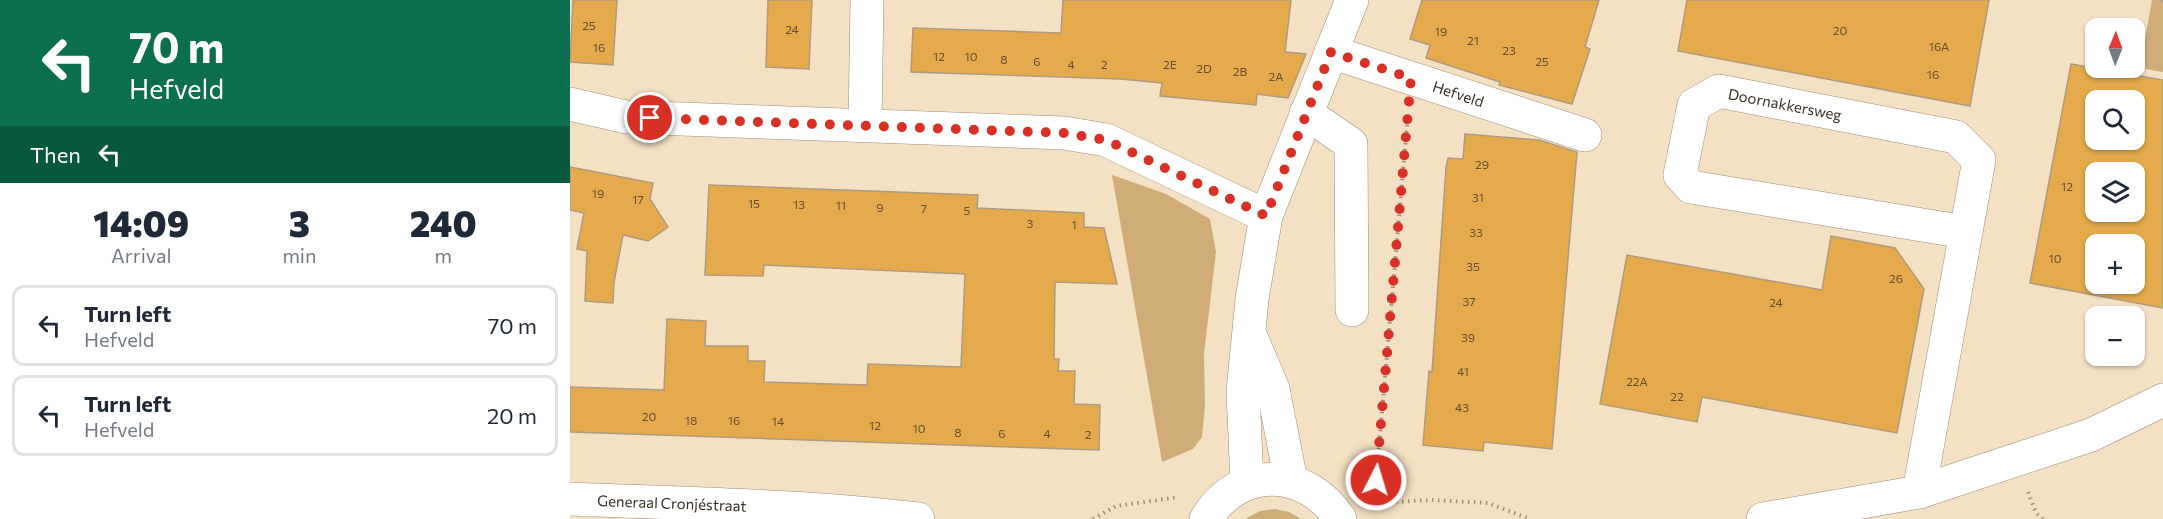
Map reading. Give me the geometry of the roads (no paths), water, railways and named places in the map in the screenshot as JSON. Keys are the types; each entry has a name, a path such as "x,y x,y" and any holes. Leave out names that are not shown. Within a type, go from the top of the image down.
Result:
{"street":[{"path":"865,125 867,0"},
{"path":"1247,483 1243,391 1252,300 1266,216 1352,0"},
{"name":"Hefveld","path":"1331,52 1585,135"},
{"name":"Doornakkersweg","path":"1919,492 1979,160 1956,137 1719,91 1694,105 1680,175 1691,187 1965,232"},
{"path":"570,104 626,117 1064,133 1106,140 1266,216"},
{"path":"1306,113 1351,144 1352,310"},
{"path":"1250,335 1273,389 1291,481"},
{"path":"1763,519 1919,492 2091,435 2163,400"},
{"path":"1206,519 1213,507 1228,493 1247,483 1277,479 1291,481 1353,511"},
{"name":"Generaal Cronjéstraat","path":"570,499 765,505 847,510 918,519"}]}
